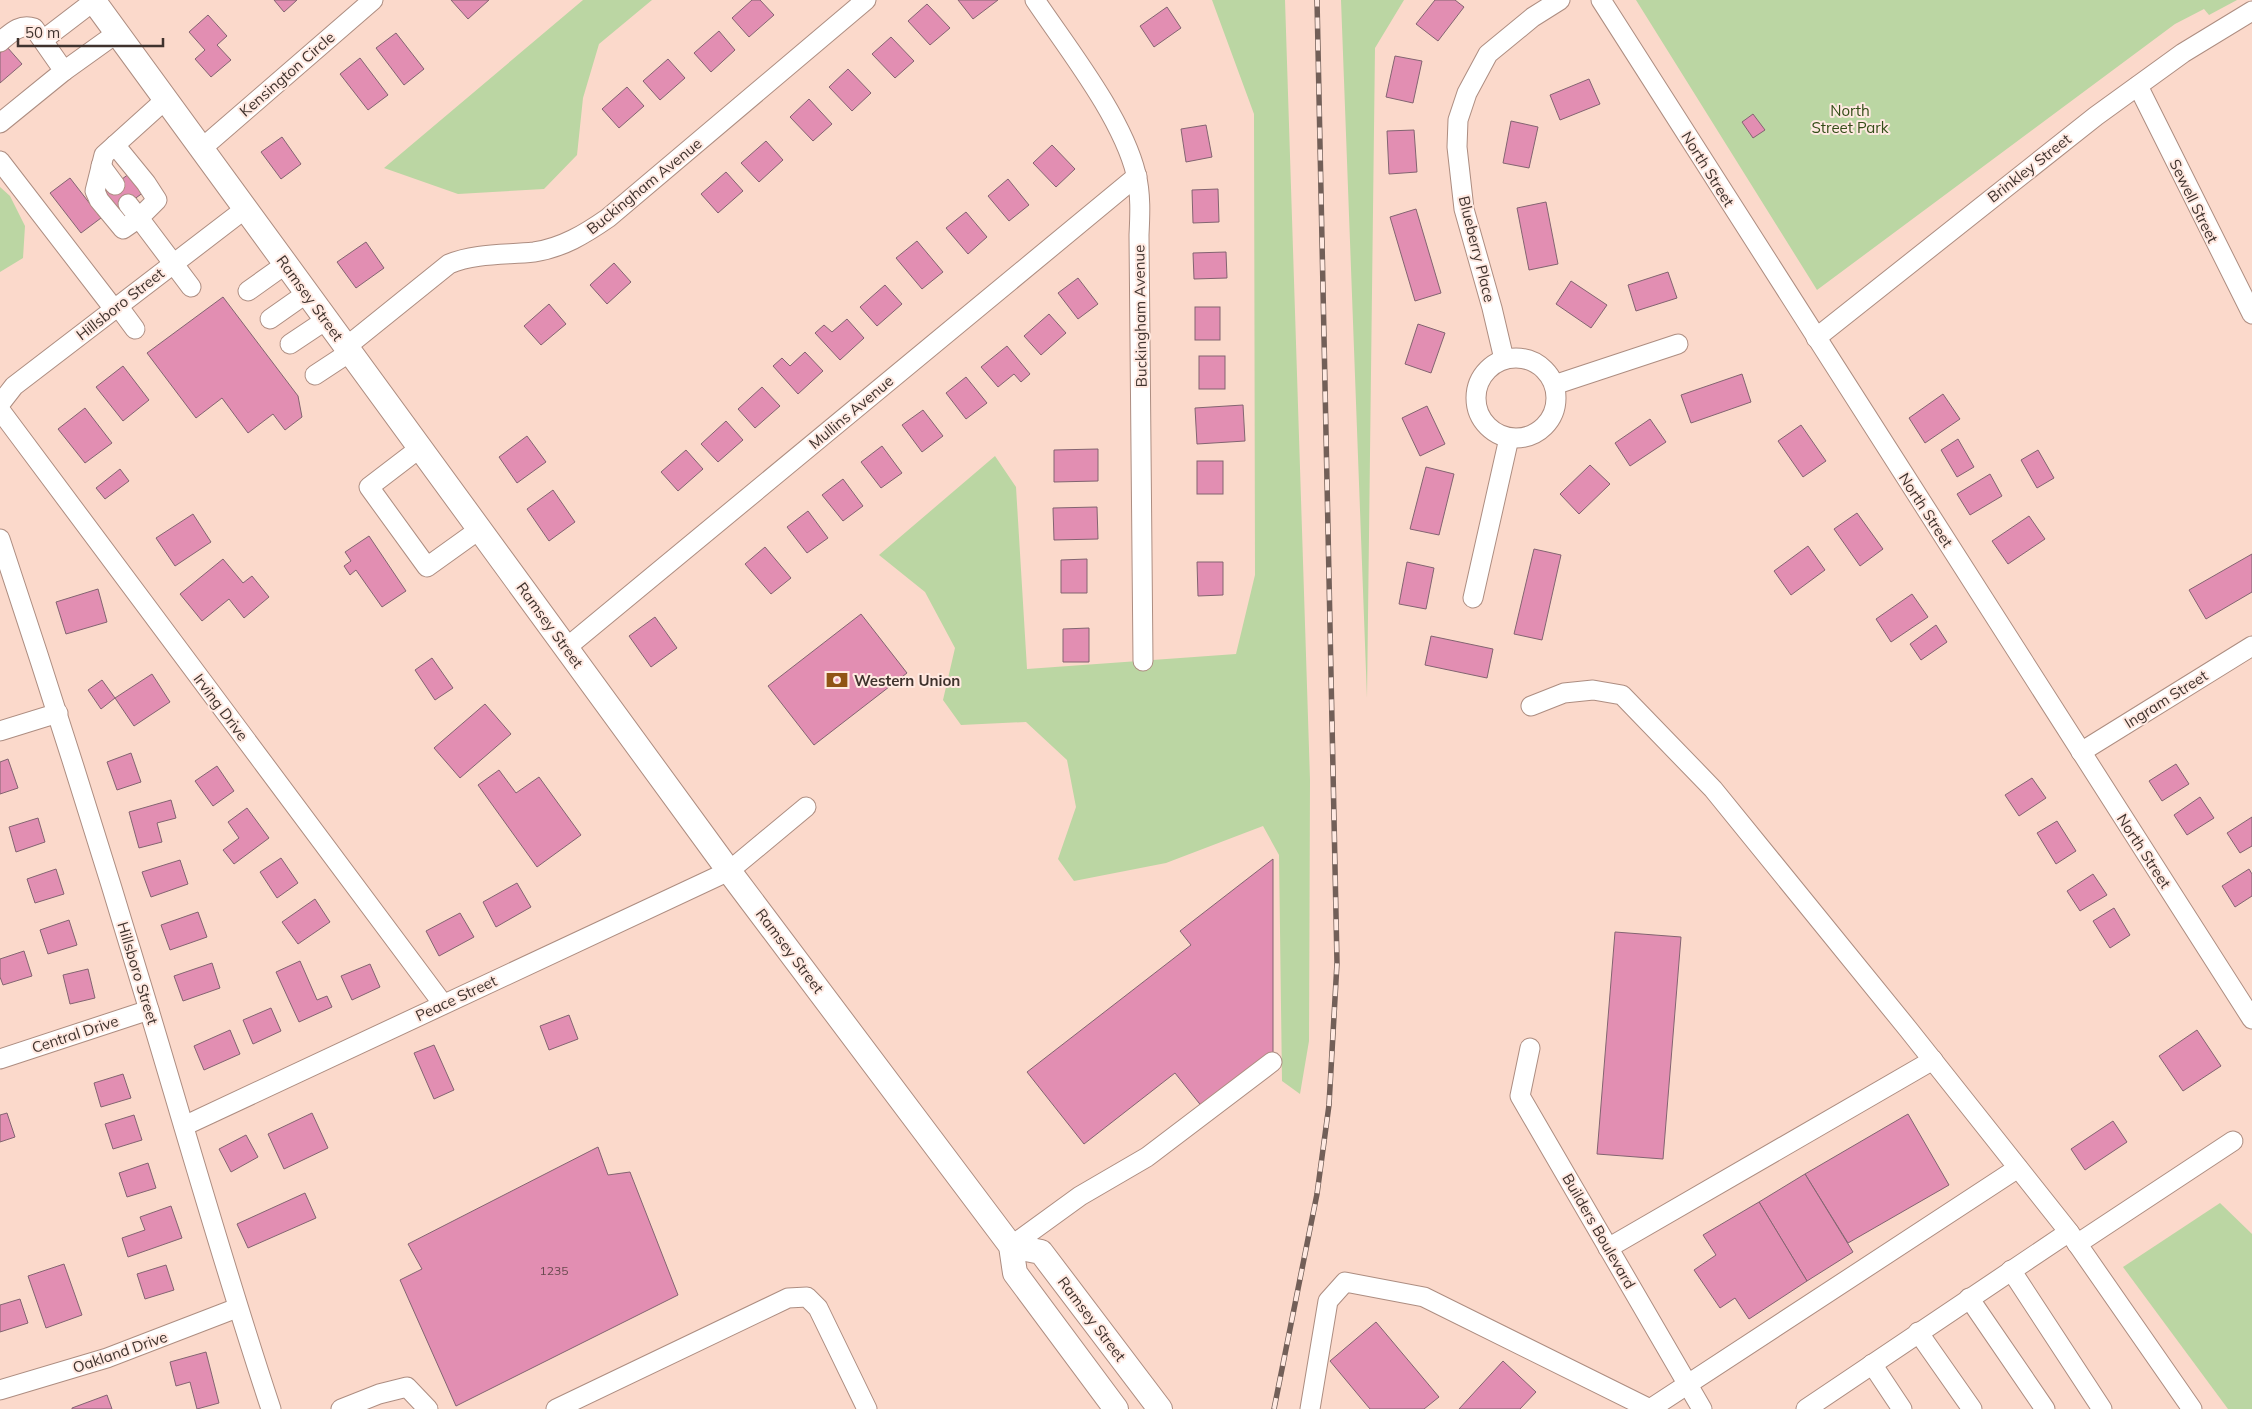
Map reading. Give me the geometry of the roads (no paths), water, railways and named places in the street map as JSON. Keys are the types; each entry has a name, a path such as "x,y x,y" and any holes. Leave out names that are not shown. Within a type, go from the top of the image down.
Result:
{"main road":[{"name":"Ramsey Street","path":"93,1 729,871 1012,1246 1041,1252 1160,1409"},
{"path":"1012,1246 1015,1273 1116,1409"}],"street":[{"name":"Kensington Circle","path":"201,148 373,0"},
{"name":"Buckingham Avenue","path":"315,375 348,350 449,264 461,259 536,252 562,245 586,234 608,218 866,0"},
{"name":"Buckingham Avenue","path":"1035,0 1084,72 1111,117 1129,152 1137,176 1140,208 1143,661"},
{"name":"Blueberry Place","path":"1504,359 1492,308 1464,209 1457,147 1458,120 1467,93 1488,54 1533,17 1560,0"},
{"name":"North Street","path":"1601,0 2252,1019"},
{"path":"42,40 93,1"},
{"name":"Brinkley Street","path":"1816,338 2035,162 2182,53 2252,11"},
{"path":"0,42 17,28 28,26 34,28 64,71"},
{"path":"0,123 64,71 117,34"},
{"name":"Sewell Street","path":"2138,86 2252,314"},
{"path":"115,145 146,183 157,200 133,211 123,229 99,200 95,191 104,155 115,145 165,100"},
{"path":"0,161 135,329"},
{"path":"101,166 115,185"},
{"name":"Mullins Avenue","path":"566,648 1137,176"},
{"name":"Hillsboro Street","path":"0,404 14,386 245,209"},
{"path":"133,211 191,287"},
{"path":"248,291 286,264"},
{"path":"270,319 307,293"},
{"path":"290,344 326,320"},
{"path":"1554,385 1678,344"},
{"path":"1517,357 1530,360 1542,366 1554,385 1556,401 1553,414 1546,425 1535,433 1522,438 1509,438 1498,434 1480,418 1476,406 1475,394 1478,382 1484,372 1493,364 1504,359 1517,357"},
{"name":"Irving Drive","path":"0,410 443,1004"},
{"path":"1473,598 1509,438"},
{"path":"420,448 370,486 427,567 480,529"},
{"name":"Hillsboro Street","path":"0,539 58,713 184,1126 237,1308 270,1409"},
{"name":"Ingram Street","path":"2080,752 2252,646"},
{"path":"1531,706 1564,694 1593,690 1622,695 1713,789 1933,1060 2073,1238 2192,1409"},
{"path":"0,731 58,713"},
{"name":"Peace Street","path":"184,1126 729,871 806,807"},
{"name":"Central Drive","path":"0,1059 149,1010"},
{"name":"Builders Boulevard","path":"1530,1048 1520,1096 1702,1409"},
{"path":"1608,1248 1933,1060"},
{"path":"1012,1246 1080,1196 1146,1157 1272,1062"},
{"path":"1806,1409 2011,1270 2073,1238 2233,1141"},
{"path":"1310,1409 1328,1300 1345,1282 1424,1297 1650,1409 2018,1168"},
{"path":"2011,1270 2102,1409"},
{"path":"560,1408 788,1298 807,1297 818,1308 867,1409"},
{"path":"1969,1298 2046,1409"},
{"name":"Oakland Drive","path":"0,1390 107,1358 237,1308"},
{"path":"1918,1332 1972,1409"},
{"path":"1872,1364 1902,1409"},
{"path":"341,1409 379,1394 407,1387 428,1409"}],"railway":[{"path":"1274,1409 1317,1194 1329,1105 1337,963 1317,0"}],"place":[{"name":"Western Union","path":"837,680"}],"park label":[{"name":"North Street Park","path":"1850,118"}]}
